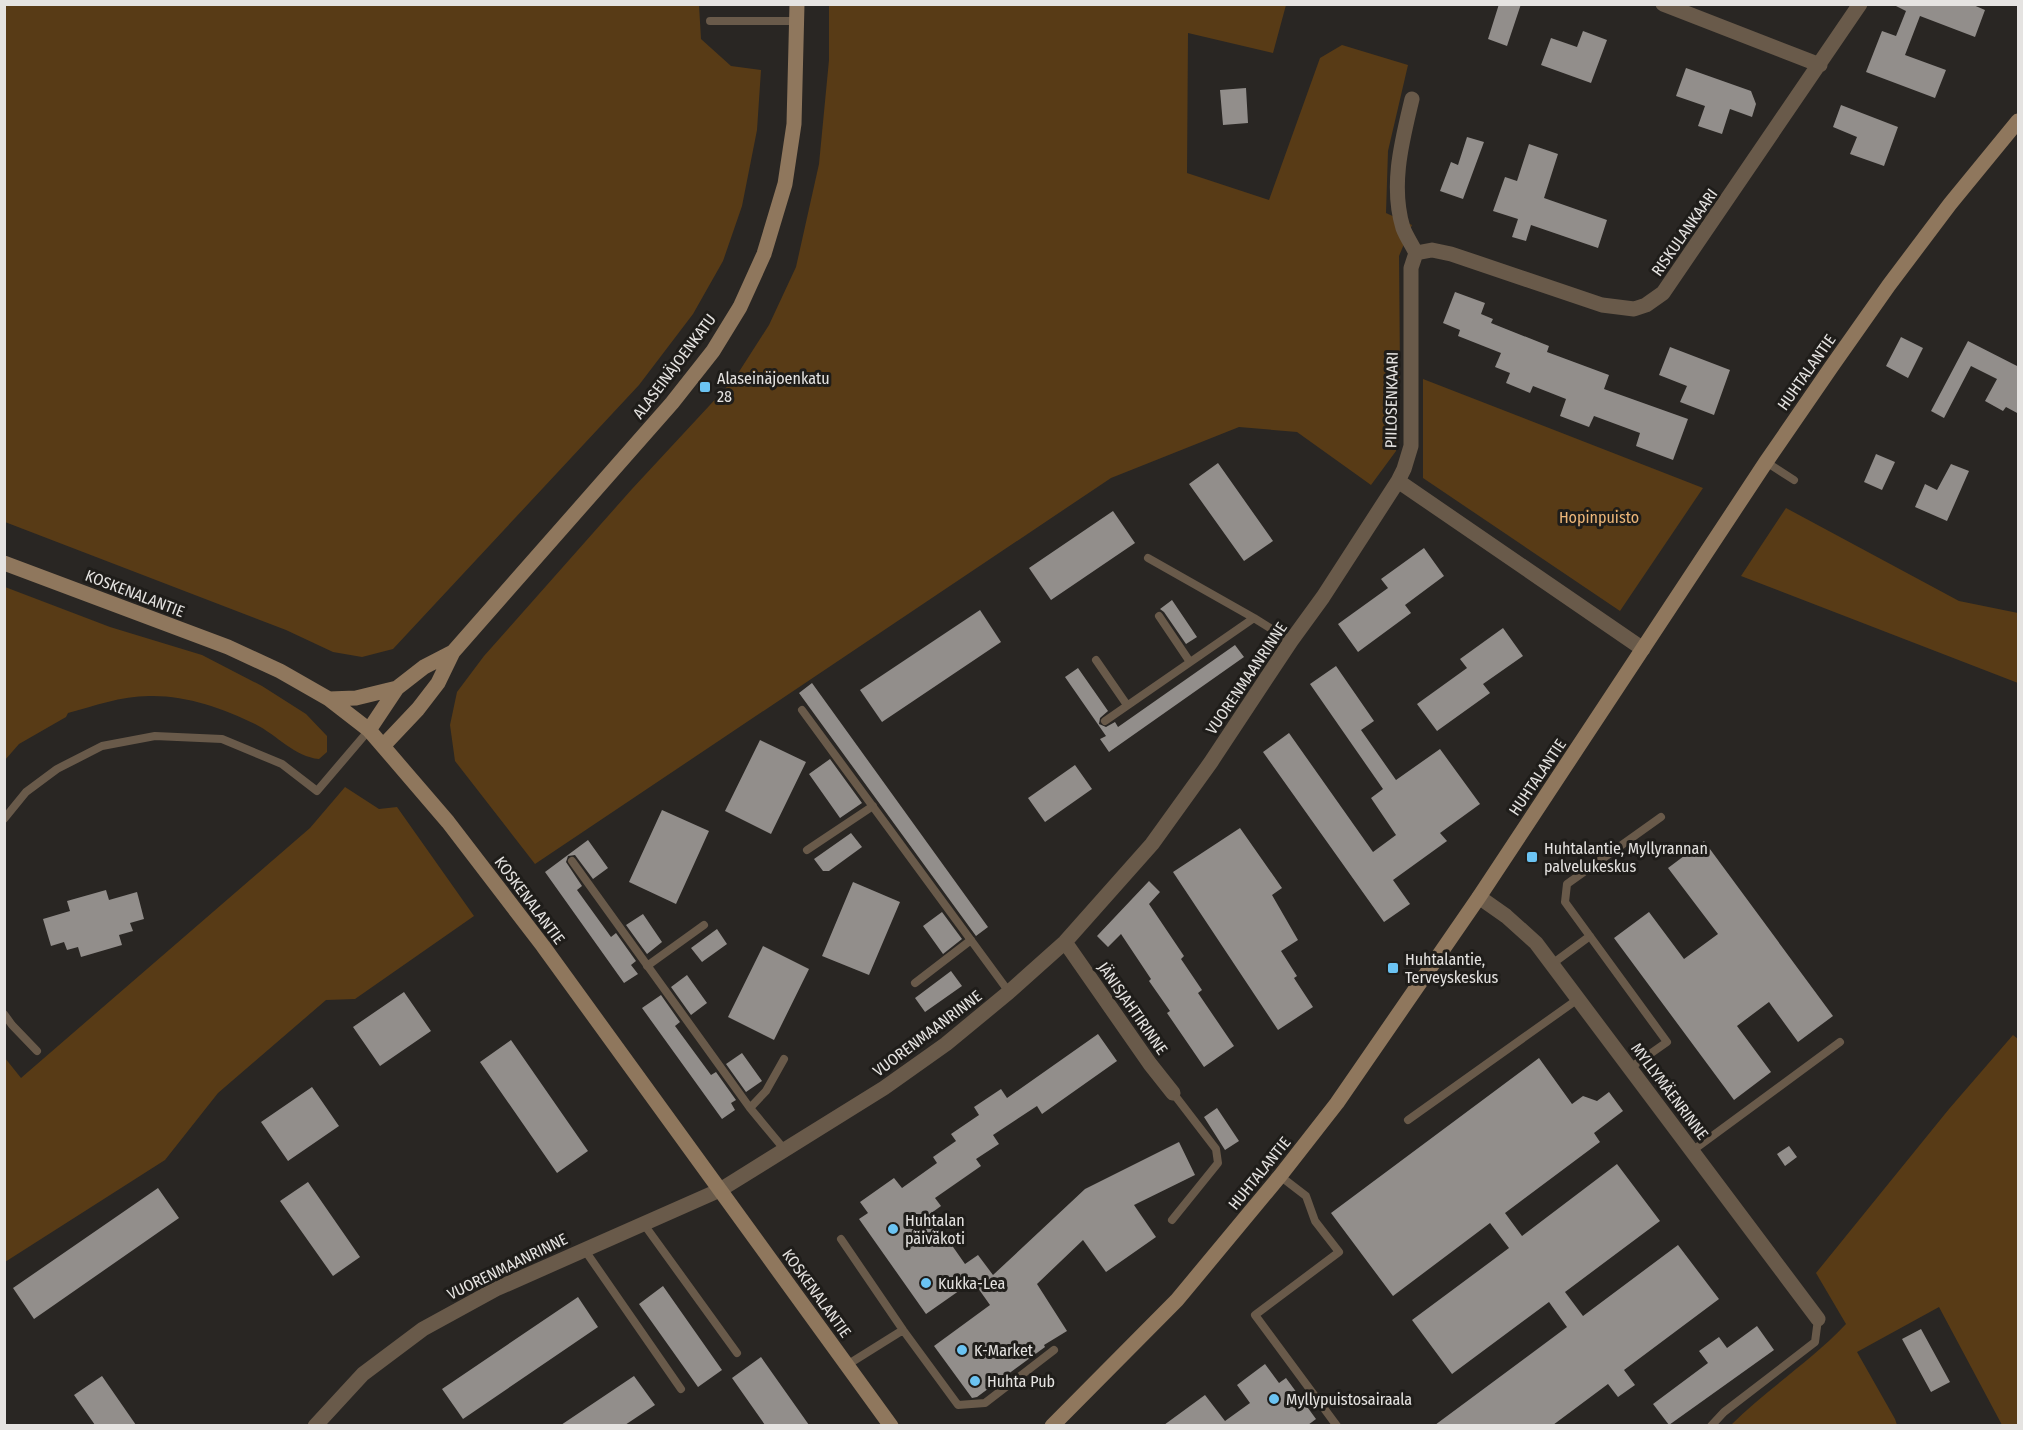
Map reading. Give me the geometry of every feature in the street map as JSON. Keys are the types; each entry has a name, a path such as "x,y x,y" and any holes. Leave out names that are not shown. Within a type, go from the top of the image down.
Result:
{"street":[{"name":"ALASEINÄJOENKATU","path":"383,746 418,709 438,683 453,652 672,403 713,351 741,307 764,254 785,184 794,124 797,4"},
{"path":"1663,4 1820,65"},
{"name":"RISKULANKAARI","path":"1416,253 1432,250 1451,254 1602,306 1634,309 1646,305 1663,293 1860,4"},
{"path":"1412,99 1400,150 1396,195 1404,229 1416,253"},
{"name":"HUHTALANTIE","path":"1052,1425 1177,1300 1280,1176 1358,1074 1479,897 1766,462 1889,285 1950,204 2019,122"},
{"name":"PIILOSENKAARI","path":"1398,481 1410,446 1411,268 1416,253"},
{"path":"1398,481 1643,649"},
{"name":"VUORENMAANRINNE","path":"315,1425 363,1374 423,1329 496,1289 720,1190 885,1088 946,1044 1009,992 1065,942 1152,844 1211,762 1323,597 1398,481"},
{"name":"KOSKENALANTIE","path":"4,563 228,647 280,671 329,699 369,730 448,822 543,946 891,1425"},
{"name":"ALASEINÄJOENKATU","path":"369,730 397,688 424,667 453,652"},
{"name":"ALASEINÄJOENKATU","path":"329,699 356,698 397,688"},
{"name":"MYLLYMÄENRINNE","path":"1479,897 1536,943 1818,1319"},
{"name":"JÄNISJAHTIRINNE","path":"1065,942 1150,1064 1173,1093"}],"lane":[{"path":"710,21 797,21"},
{"path":"1766,462 1794,480"},
{"path":"1148,558 1291,641"},
{"path":"1160,616 1190,662"},
{"path":"1105,721 1254,618"},
{"path":"1096,660 1127,705"},
{"path":"802,710 1009,992"},
{"path":"4,819 26,792 57,769 102,747 155,736 222,739 282,764 317,791 369,730"},
{"path":"807,850 873,806"},
{"path":"1630,1068 1667,1042 1565,902 1567,884 1661,818"},
{"path":"572,861 750,1108 784,1149"},
{"path":"647,966 705,925"},
{"path":"1552,963 1590,936"},
{"path":"915,983 971,940"},
{"path":"1408,1120 1578,999"},
{"path":"4,1014 37,1051"},
{"path":"1692,1151 1840,1042"},
{"path":"750,1108 766,1091 784,1059"},
{"path":"1172,1220 1218,1163 1216,1149 1173,1093"},
{"path":"1280,1176 1306,1196 1316,1221 1339,1252 1255,1315 1337,1425"},
{"path":"644,1223 737,1353"},
{"path":"841,1239 958,1405 985,1403 1054,1350"},
{"path":"584,1249 681,1389"},
{"path":"1712,1425 1724,1412 1815,1342 1818,1319"},
{"path":"848,1365 903,1330"}],"green space":[{"path":"4,5 699,5 701,39 731,66 761,70 757,130 742,206 723,261 693,314 639,385 393,649 362,657 333,652 286,630 5,522"},
{"path":"829,5 1286,5 1273,53 1188,33 1187,173 1269,200 1320,58 1342,45 1408,65 1388,151 1386,213 1412,225 1399,256 1400,376 1396,451 1371,485 1297,432 1239,427 1111,478 535,864 455,761 450,725 457,692 484,656 632,489 735,378 769,325 796,267 819,164 829,60"},
{"name":"Hopinpuisto","path":"1423,379 1703,488 1620,611 1423,478"},
{"path":"1786,508 1959,601 2018,613 2018,683 1741,576"},
{"path":"5,587 110,627 202,655 262,686 306,714 327,736 327,752 319,759 302,754 255,724 204,704 163,696 139,696 68,713 66,717 19,744 5,760"},
{"path":"345,787 379,809 397,807 474,916 355,999 326,1000 218,1093 165,1160 5,1262 5,1058 21,1078 310,828"},
{"path":"2013,1035 2018,1039 2018,1425 2002,1425 1939,1307 1857,1352 1897,1425 1731,1425 1818,1351 1846,1324 1816,1273 1949,1109"}],"building":[{"path":"1499,4 1521,4 1507,46 1488,39"},
{"path":"1892,4 1971,4 1985,10 1975,37 1920,16 1905,55 1946,70 1935,98 1866,72 1882,31 1896,36 1906,11"},
{"path":"1583,31 1607,40 1591,83 1541,65 1551,38 1577,47"},
{"path":"1686,68 1751,91 1756,104 1752,117 1730,109 1722,134 1698,126 1705,106 1676,96"},
{"path":"1246,88 1248,123 1223,125 1220,90"},
{"path":"1841,105 1898,127 1884,166 1850,154 1857,137 1833,127"},
{"path":"1467,137 1484,142 1463,199 1440,191 1451,162 1458,165"},
{"path":"1529,144 1558,154 1544,198 1607,220 1598,248 1531,225 1526,241 1512,237 1518,219 1493,211 1505,177 1517,181"},
{"path":"1455,292 1485,303 1481,314 1493,319 1491,323 1549,346 1547,352 1609,375 1604,389 1688,419 1673,460 1636,446 1640,433 1594,416 1589,427 1560,416 1566,399 1533,386 1530,393 1506,383 1510,373 1495,367 1501,353 1458,336 1460,330 1443,323"},
{"path":"1901,337 1923,348 1908,378 1886,366"},
{"path":"1968,341 2019,367 2019,414 2006,407 2003,411 1985,401 1997,379 1971,366 1944,418 1931,411"},
{"path":"1670,347 1730,370 1714,415 1680,402 1687,386 1659,375"},
{"path":"1876,454 1895,462 1882,490 1864,482"},
{"path":"1218,463 1273,541 1244,561 1189,484"},
{"path":"1951,464 1969,471 1947,521 1915,507 1925,484 1937,490"},
{"path":"1113,511 1135,543 1051,600 1029,568"},
{"path":"1424,548 1444,576 1405,605 1411,613 1358,652 1338,624 1388,588 1381,579"},
{"path":"1172,600 1197,637 1186,644 1160,609"},
{"path":"980,610 1001,642 882,722 860,690"},
{"path":"1503,628 1523,656 1483,684 1490,693 1437,731 1417,704 1467,668 1460,659"},
{"path":"1235,645 1244,657 1109,752 1100,739 1106,736 1065,677 1078,668 1108,711 1100,718 1099,724 1106,727 1115,722 1118,727"},
{"path":"1336,666 1374,721 1361,730 1396,780 1440,749 1480,804 1440,833 1447,841 1393,880 1410,904 1384,922 1263,752 1289,733 1373,852 1396,835 1371,798 1383,789 1310,684"},
{"path":"812,683 988,927 976,936 799,693"},
{"path":"760,740 806,762 771,834 725,811"},
{"path":"830,759 862,803 840,818 809,774"},
{"path":"1075,765 1092,789 1045,822 1028,798"},
{"path":"662,810 709,831 676,904 629,882"},
{"path":"1240,828 1282,888 1272,895 1298,940 1281,951 1297,976 1294,978 1313,1007 1278,1030 1173,872"},
{"path":"851,833 862,847 829,871 823,871 814,859"},
{"path":"588,840 608,868 593,879 575,855 568,856 566,862 582,886 577,890 611,937 616,933 636,961 631,965 638,974 624,983 545,872"},
{"path":"1704,841 1833,1016 1798,1042 1769,1002 1737,1026 1771,1072 1734,1100 1614,938 1649,912 1684,959 1718,934 1668,868"},
{"path":"1149,881 1160,892 1149,904 1184,956 1181,959 1202,990 1198,993 1234,1046 1204,1067 1167,1013 1170,1011 1121,934 1108,947 1097,936"},
{"path":"853,882 900,902 869,975 822,956"},
{"path":"106,890 109,900 137,892 144,919 130,923 133,931 119,935 122,945 81,957 78,947 67,950 64,942 51,946 43,919 70,911 67,901"},
{"path":"942,912 962,939 943,954 923,926"},
{"path":"643,914 662,942 647,954 626,925"},
{"path":"717,929 727,944 702,962 691,948"},
{"path":"763,946 809,969 774,1040 728,1017"},
{"path":"951,971 962,986 925,1012 915,998"},
{"path":"687,975 707,1003 691,1015 671,987"},
{"path":"404,992 431,1031 380,1066 353,1027"},
{"path":"661,995 680,1022 675,1026 711,1075 716,1072 736,1100 731,1103 735,1110 722,1119 642,1008"},
{"path":"1098,1034 1117,1061 1042,1114 1037,1106 993,1135 999,1144 976,1159 981,1166 935,1198 941,1206 930,1214 965,1264 978,1255 993,1275 1085,1189 1179,1142 1195,1175 1134,1205 1156,1237 1106,1272 1083,1240 1037,1284 1067,1331 1044,1345 1045,1347 977,1397 972,1398 934,1346 990,1305 973,1281 926,1314 859,1219 868,1213 860,1202 894,1178 902,1188 937,1163 933,1157 956,1141 951,1134 979,1115 974,1107 1001,1089 1007,1098"},
{"path":"511,1040 588,1151 557,1173 480,1062"},
{"path":"742,1053 762,1081 746,1092 726,1064"},
{"path":"1539,1058 1572,1104 1583,1096 1597,1101 1609,1092 1623,1111 1594,1133 1600,1142 1505,1213 1522,1236 1617,1164 1660,1221 1565,1292 1583,1316 1678,1245 1719,1299 1624,1370 1635,1385 1618,1397 1608,1384 1553,1425 1435,1425 1567,1327 1549,1302 1452,1374 1412,1320 1509,1248 1490,1223 1393,1296 1331,1213"},
{"path":"312,1087 339,1126 288,1161 261,1122"},
{"path":"1217,1108 1239,1141 1225,1150 1204,1117"},
{"path":"1789,1146 1797,1157 1785,1166 1777,1154"},
{"path":"308,1182 360,1257 333,1276 280,1201"},
{"path":"158,1188 179,1218 34,1319 13,1288"},
{"path":"663,1286 722,1370 698,1387 639,1304"},
{"path":"578,1297 598,1327 463,1419 442,1389"},
{"path":"1757,1326 1774,1350 1669,1425 1653,1404 1708,1363 1699,1351 1719,1337 1727,1348"},
{"path":"1921,1329 1950,1382 1931,1392 1902,1339"},
{"path":"761,1357 809,1425 765,1425 732,1378"},
{"name":"Myllypuistosairaala","path":"1265,1364 1279,1383 1286,1378 1316,1419 1308,1425 1164,1425 1205,1395 1225,1421 1250,1403 1237,1385"},
{"path":"102,1376 136,1425 95,1425 74,1395"},
{"path":"634,1376 655,1405 625,1425 561,1425"}],"place":[{"name":"Alaseinäjoenkatu 28","path":"705,387"},
{"name":"Huhtalantie, Myllyrannan palvelukeskus","path":"1532,857"},
{"name":"Huhtalantie, Terveyskeskus","path":"1393,968"},
{"name":"Huhtalan päiväkoti","path":"893,1229"},
{"name":"Kukka-Lea","path":"926,1283"},
{"name":"K-Market","path":"962,1350"},
{"name":"Huhta Pub","path":"975,1381"},
{"name":"Myllypuistosairaala","path":"1274,1399"}]}
